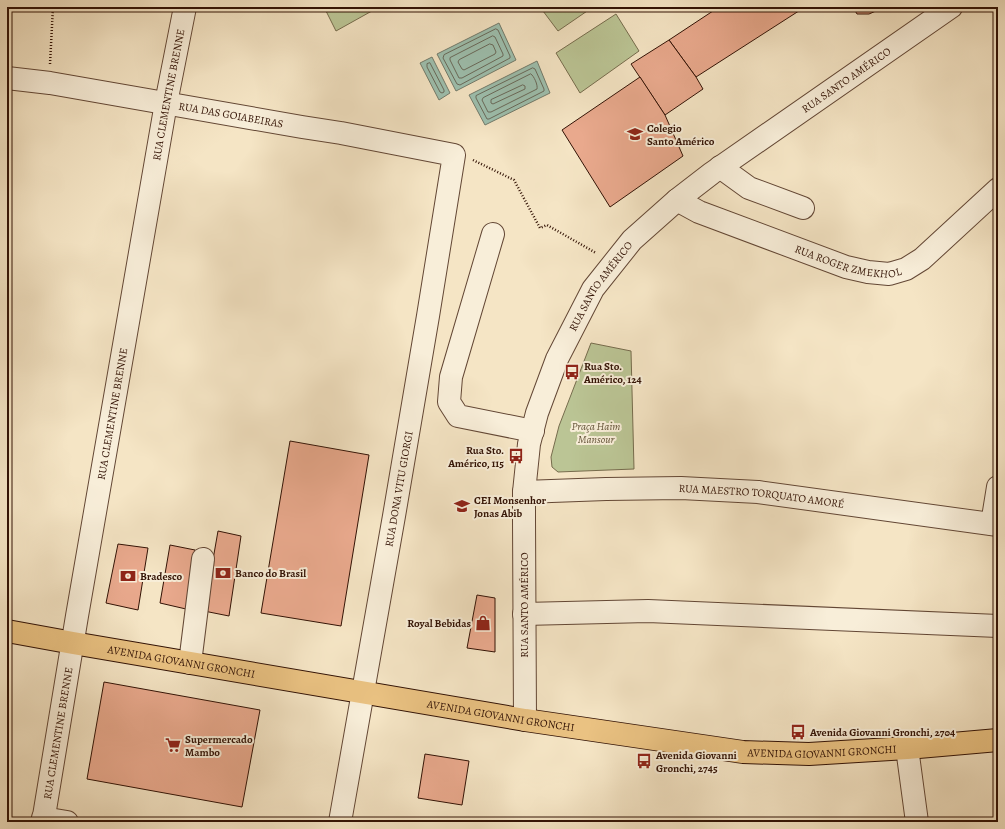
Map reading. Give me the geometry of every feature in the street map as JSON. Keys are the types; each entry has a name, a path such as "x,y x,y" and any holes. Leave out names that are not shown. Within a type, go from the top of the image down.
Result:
{"main road":[{"name":"AVENIDA GIOVANNI GRONCHI","path":"7,631 525,720 743,752 809,754 907,748 998,740"}],"street":[{"name":"RUA CLEMENTINE BRENNE","path":"43,820 166,103 185,7"},
{"name":"RUA SANTO AMÉRICO","path":"525,720 524,492 529,444 537,413 557,359 593,289 632,240 677,200 720,167 951,7"},
{"name":"RUA DAS GOIABEIRAS","path":"7,78 50,83 294,126 342,133 454,155"},
{"name":"RUA DONA VITU GIORGI","path":"340,822 431,301 454,155"},
{"path":"720,167 749,188 803,208"},
{"name":"RUA ROGER ZMEKHOL","path":"677,200 699,212 846,267 868,272 889,274 906,269 922,259 998,189"},
{"path":"493,234 450,377 449,402 458,416 533,431"},
{"path":"995,524 998,487"},
{"name":"RUA MAESTRO TORQUATO AMORÉ","path":"524,492 681,488 758,492 995,524"},
{"path":"190,663 203,559"},
{"path":"524,614 648,611 998,626"},
{"path":"907,748 917,822"},
{"path":"43,820 67,822"}],"path":[{"path":"50,83 53,7"},
{"path":"454,155 469,158 514,180 540,228 547,225 614,262"}],"green space":[{"path":"324,7 379,7 336,31"},
{"path":"540,7 593,7 558,31"},
{"path":"616,14 639,51 580,93 556,53"},
{"name":"Praça Haim Mansour","path":"591,343 631,351 634,469 558,472 552,467 551,457 559,426"}],"water":[{"path":"499,23 516,60 456,91 437,54"},
{"path":"432,57 450,93 439,100 420,63"},
{"path":"537,61 550,93 485,125 469,95"}],"building":[{"path":"719,7 805,7 696,77 669,40"},
{"path":"853,7 885,7 869,14 857,14"},
{"path":"669,40 703,89 665,115 631,64"},
{"path":"640,77 665,115 683,156 610,207 562,130"},
{"path":"290,441 369,455 341,626 261,613"},
{"name":"Banco do Brasil","path":"218,531 241,536 229,616 204,611"},
{"name":"Bradesco","path":"118,544 148,548 138,610 106,603"},
{"path":"170,545 195,550 186,609 160,603"},
{"name":"Royal Bebidas","path":"477,595 495,598 495,652 467,648"},
{"name":"Supermercado Mambo","path":"104,682 260,710 242,807 87,779"},
{"path":"425,754 469,761 462,805 418,798"}],"place":[{"name":"Colegio Santo Américo","path":"635,134"},
{"name":"Rua Sto. Américo, 124","path":"572,372"},
{"name":"Rua Sto. Américo, 115","path":"516,456"},
{"name":"CEI Monsenhor Jonas Abib","path":"462,506"},
{"name":"Banco do Brasil","path":"223,573"},
{"name":"Bradesco","path":"128,576"},
{"name":"Royal Bebidas","path":"483,623"},
{"name":"Avenida Giovanni Gronchi, 2704","path":"798,732"},
{"name":"Supermercado Mambo","path":"173,745"},
{"name":"Avenida Giovanni Gronchi, 2745","path":"644,761"}]}
